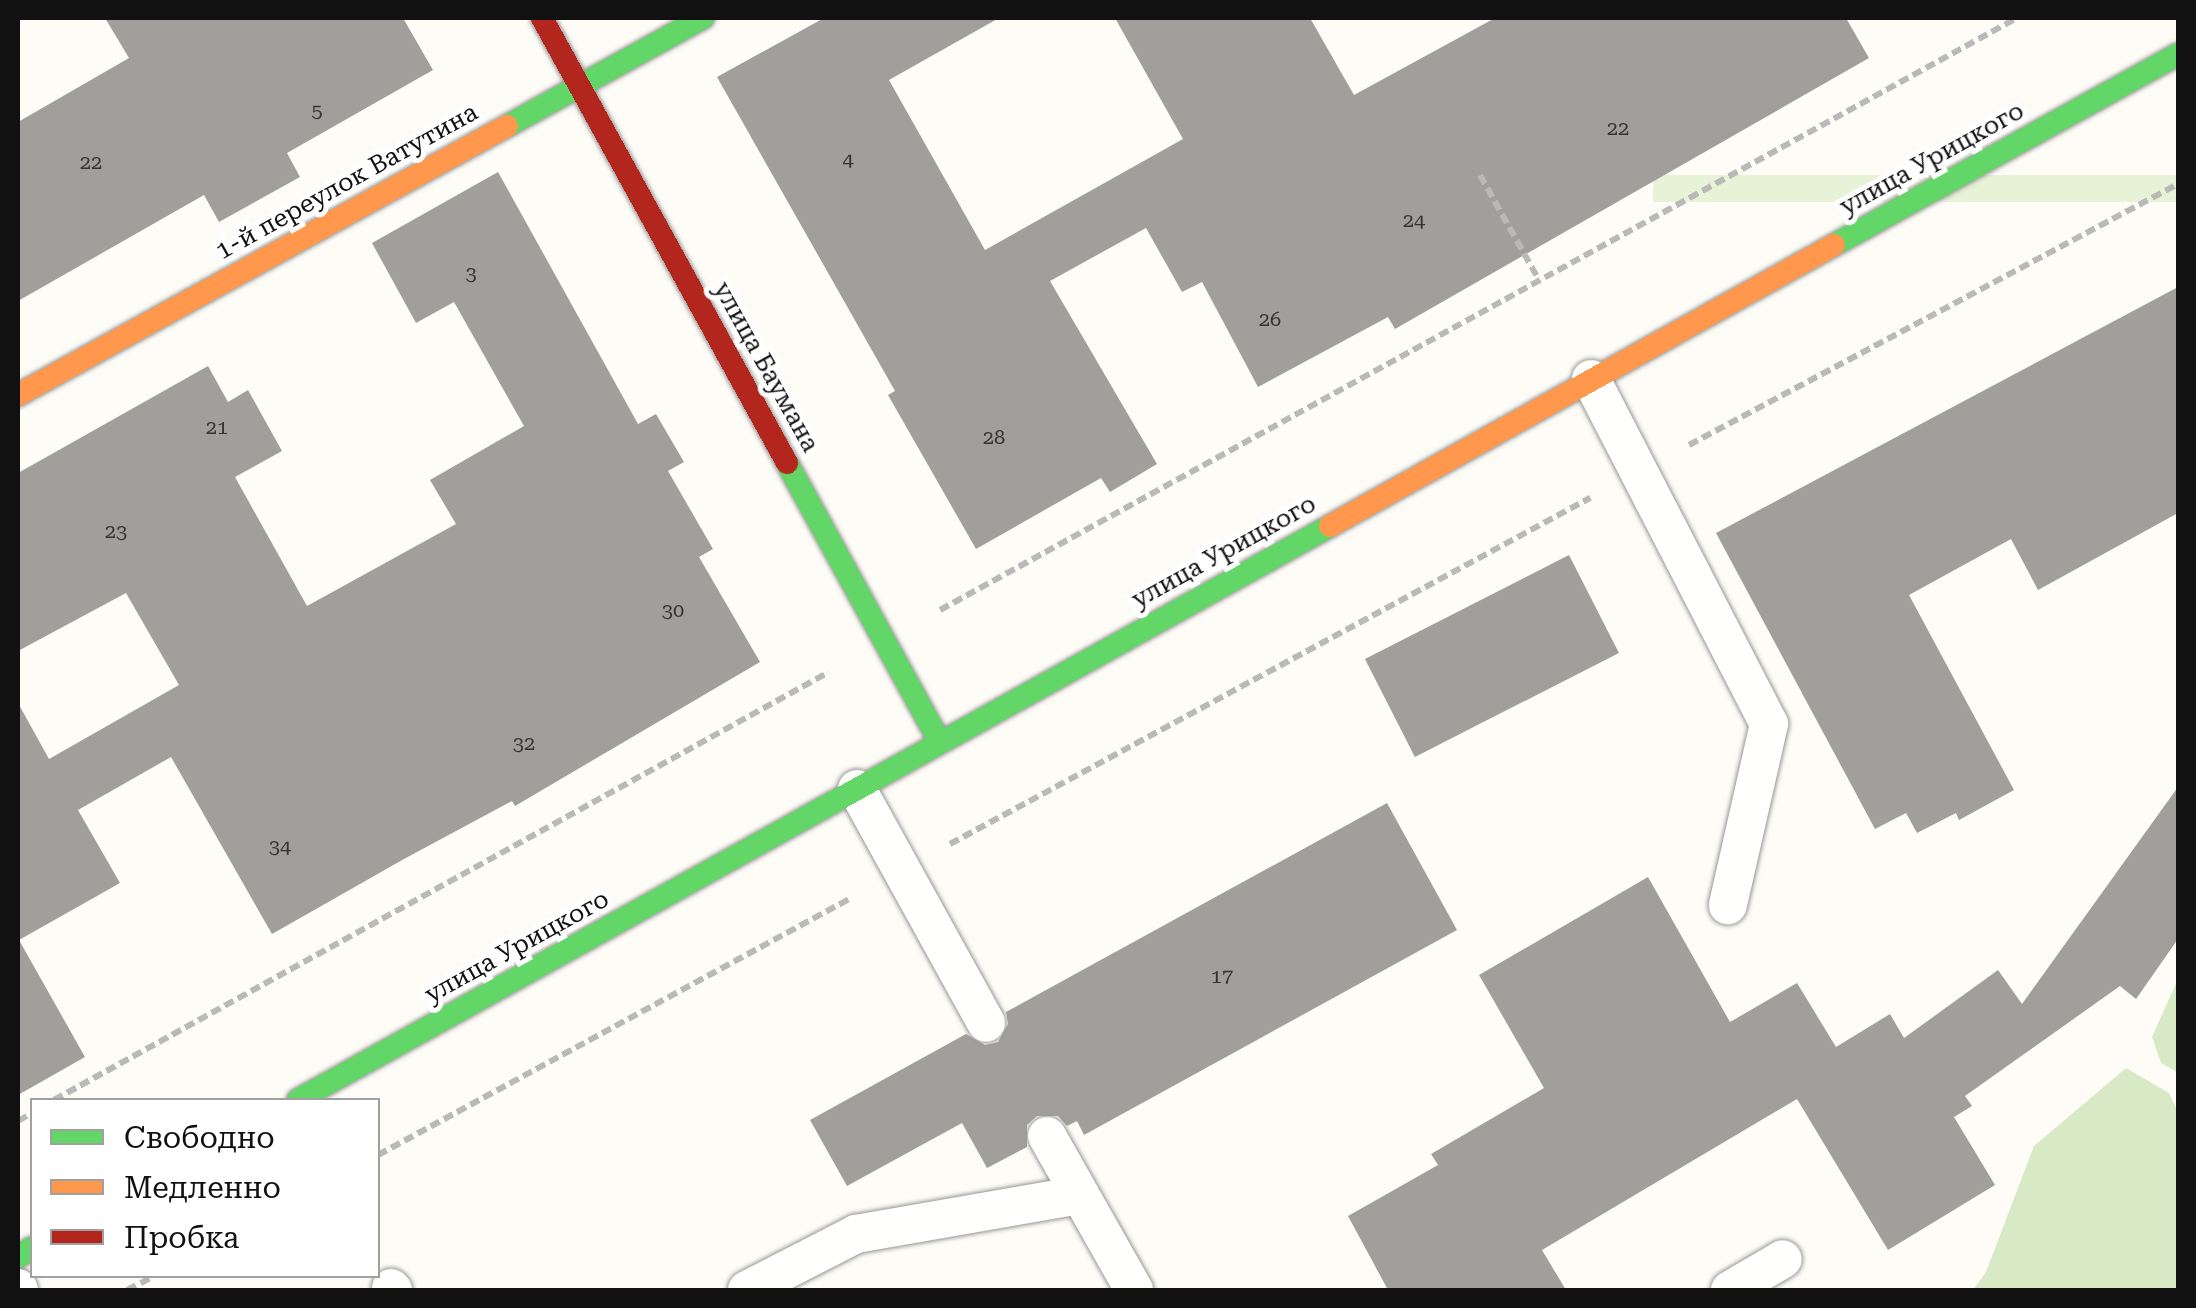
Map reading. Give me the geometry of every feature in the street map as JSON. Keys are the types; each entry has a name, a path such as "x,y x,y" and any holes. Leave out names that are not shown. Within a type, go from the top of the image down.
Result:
{"main road":[{"name":"улица Баумана","path":"542,18 940,742"},
{"name":"1-й переулок Ватутина","path":"18,395 702,18"},
{"name":"улица Урицкого","path":"302,1098 2178,54"}],"lane":[{"path":"1591,380 1769,724 1728,905"},
{"path":"857,789 986,1023"},
{"path":"1048,1136 1134,1290"},
{"path":"747,1290 856,1234 1080,1195"},
{"path":"1730,1290 1783,1259"}],"path":[{"path":"58,1098 2017,18"},
{"path":"1480,175 1539,280"},
{"path":"380,1153 2178,184"},
{"path":"127,1290 150,1278"}],"green space":[{"path":"1653,175 2178,175 2178,202 1653,202"},
{"path":"2178,979 2178,1073 2161,1063 2152,1037"},
{"path":"2126,1068 2169,1093 2178,1112 2178,1290 1973,1290 1986,1272 2034,1146"}],"building":[{"path":"105,18 403,18 433,70 287,153 300,177 219,222 204,195 18,301 18,122 129,58"},
{"path":"824,18 999,18 889,80 985,250 1183,139 1115,18 1310,18 1354,95 1495,18 1846,18 1869,58 1395,329 1388,317 1258,387 1202,282 1182,292 1146,228 1050,281 1157,464 1110,492 1101,478 976,549 888,395 895,391 717,77"},
{"path":"498,172 638,424 656,414 684,462 668,471 713,549 699,557 760,662 515,806 512,801 272,934 171,757 78,810 120,883 19,940 85,1057 18,1095 18,703 49,759 179,685 126,593 18,651 18,473 208,366 228,402 248,390 282,451 235,477 307,606 456,524 430,480 524,426 454,302 416,323 372,243"},
{"path":"2178,287 2178,513 2038,590 2011,539 1909,595 2014,790 1959,820 1956,813 1917,833 1906,813 1875,829 1716,533"},
{"path":"1569,555 1619,653 1415,757 1365,659"},
{"path":"2178,787 2178,939 2136,999 2120,986 1965,1096 1972,1106 1954,1117 1995,1185 1888,1250 1797,1099 1542,1250 1566,1290 1388,1290 1348,1216 1438,1165 1431,1154 1544,1088 1479,975 1648,877 1730,1022 1797,983 1836,1047 1890,1014 1904,1038 1998,970 2022,1004"},
{"path":"1387,803 1457,930 1084,1135 1077,1121 1067,1126 1058,1116 1037,1116 1027,1125 1027,1147 987,1168 962,1123 847,1186 810,1120 966,1034 985,1045 998,1042 1008,1024 1006,1012"}],"traffic: fast":[{"path":"507,126 703,18"},
{"path":"1834,245 2178,54"},
{"path":"787,463 940,742"},
{"path":"302,1098 1330,526"},
{"path":"18,1257 30,1249"}],"traffic: slow":[{"path":"18,395 507,126"},
{"path":"1330,526 1834,245"}],"traffic: jam":[{"path":"542,18 787,463"}]}
